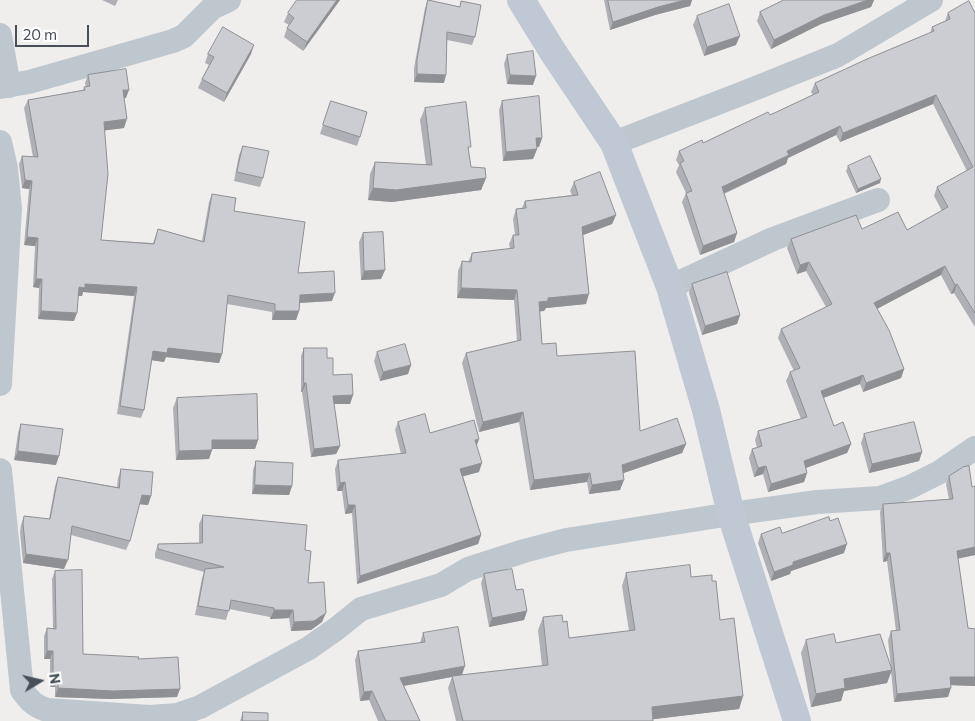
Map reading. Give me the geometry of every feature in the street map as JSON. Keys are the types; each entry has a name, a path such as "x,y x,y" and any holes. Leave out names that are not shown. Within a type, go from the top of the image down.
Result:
{"street":[{"path":"0,35 4,87 29,82 173,41 184,36 212,8 229,0"},
{"path":"521,0 553,52 614,143 670,287 706,410 730,514 797,721"},
{"path":"614,143 838,55 931,0"},
{"path":"0,142 6,168 10,209 0,384"},
{"path":"670,287 773,239 878,200"},
{"path":"0,470 22,690 28,700 37,707 47,710 107,718 150,718 177,715 200,707 309,648 360,609 441,585 468,569 566,540 817,502 880,498 910,487 940,472 975,448"}],"building":[{"path":"297,0 337,0 307,42 287,28 294,18 288,13"},
{"path":"428,0 460,7 461,1 481,5 475,37 447,32 446,75 417,74 417,60"},
{"path":"608,0 685,0 613,22"},
{"path":"784,0 868,0 824,15 774,40 760,12"},
{"path":"969,1 975,13 975,313 957,284 955,285 945,266 874,303 889,330 904,369 866,383 863,375 821,391 834,426 843,422 851,444 804,461 807,473 771,484 766,466 758,468 752,449 762,446 758,431 807,417 790,372 800,368 781,329 832,304 809,262 800,265 791,239 856,215 862,229 898,212 907,230 948,207 937,187 973,167 936,95 843,133 840,126 787,151 789,155 722,187 737,233 703,246 686,193 692,191 680,163 684,161 679,151 702,140 703,143 768,112 770,115 819,92 815,83 934,31 932,27 950,19 948,13"},
{"path":"729,4 740,36 707,47 697,16"},
{"path":"223,27 254,45 227,93 202,79 214,57 208,54"},
{"path":"533,51 536,76 510,75 507,55"},
{"path":"126,69 129,90 123,90 127,119 104,122 108,174 101,240 154,244 158,229 204,242 212,194 236,198 234,211 305,222 298,273 334,271 335,293 300,295 299,311 275,311 275,304 228,295 222,354 168,348 167,353 153,351 144,410 120,406 137,287 85,284 85,288 79,287 77,313 41,311 42,279 36,279 38,238 27,237 32,181 25,180 22,156 38,157 28,100 85,90 84,87 90,86 88,75"},
{"path":"539,96 542,138 536,138 537,149 506,152 502,101"},
{"path":"331,101 367,112 360,137 323,125"},
{"path":"466,102 471,147 468,147 471,167 485,168 486,178 396,190 373,188 375,162 432,165 425,108"},
{"path":"243,146 269,151 263,178 237,172"},
{"path":"870,156 881,179 858,189 848,166"},
{"path":"600,172 616,215 582,227 589,294 548,298 548,301 539,302 542,344 556,343 557,356 635,351 640,431 677,418 686,444 622,465 624,480 592,485 590,473 534,480 523,412 483,422 466,353 521,340 517,290 461,288 462,261 471,262 472,253 514,248 513,235 519,235 516,209 526,208 525,201 578,195 574,182"},
{"path":"383,232 385,270 364,271 363,233"},
{"path":"727,272 740,315 705,326 692,284"},
{"path":"405,344 411,365 383,372 377,352"},
{"path":"304,348 327,348 327,358 333,358 333,375 352,374 353,395 333,396 340,446 314,449 306,383 304,383"},
{"path":"257,394 258,440 212,440 212,450 179,451 177,398"},
{"path":"425,414 430,433 474,420 479,439 475,440 482,463 460,469 481,535 360,576 355,505 348,505 345,482 340,483 338,460 406,453 398,422"},
{"path":"914,422 922,452 872,464 864,434"},
{"path":"21,424 63,429 59,456 18,451"},
{"path":"256,461 293,463 292,486 255,485"},
{"path":"969,466 972,487 975,486 975,547 957,551 968,628 975,629 975,677 950,677 951,688 897,694 891,631 900,630 890,553 886,553 883,504 953,499 949,476 963,467"},
{"path":"121,469 153,472 151,496 142,495 130,541 72,526 68,560 26,554 24,516 50,519 58,477 119,488"},
{"path":"203,515 307,525 305,550 311,551 308,583 324,582 326,613 314,621 294,622 293,610 274,610 274,608 231,600 229,611 198,606 205,569 224,567 158,549 158,544 202,543"},
{"path":"829,517 830,521 838,518 847,544 793,562 793,565 774,572 761,534 780,527 782,533"},
{"path":"690,565 691,577 712,575 712,581 716,581 720,620 734,618 743,696 652,707 653,721 463,721 452,676 548,665 543,617 562,615 563,622 567,621 569,638 635,630 626,573"},
{"path":"512,569 516,590 523,589 527,611 492,618 484,574"},
{"path":"82,570 83,654 139,657 138,659 178,657 180,689 113,691 58,688 58,679 53,679 53,651 47,651 47,628 56,629 55,571"},
{"path":"458,627 465,666 400,678 420,721 386,721 372,691 364,692 358,651 425,642 423,633"},
{"path":"834,634 836,643 880,634 892,670 844,679 845,688 816,694 806,640"},
{"path":"243,712 268,713 268,721 243,721"}]}
